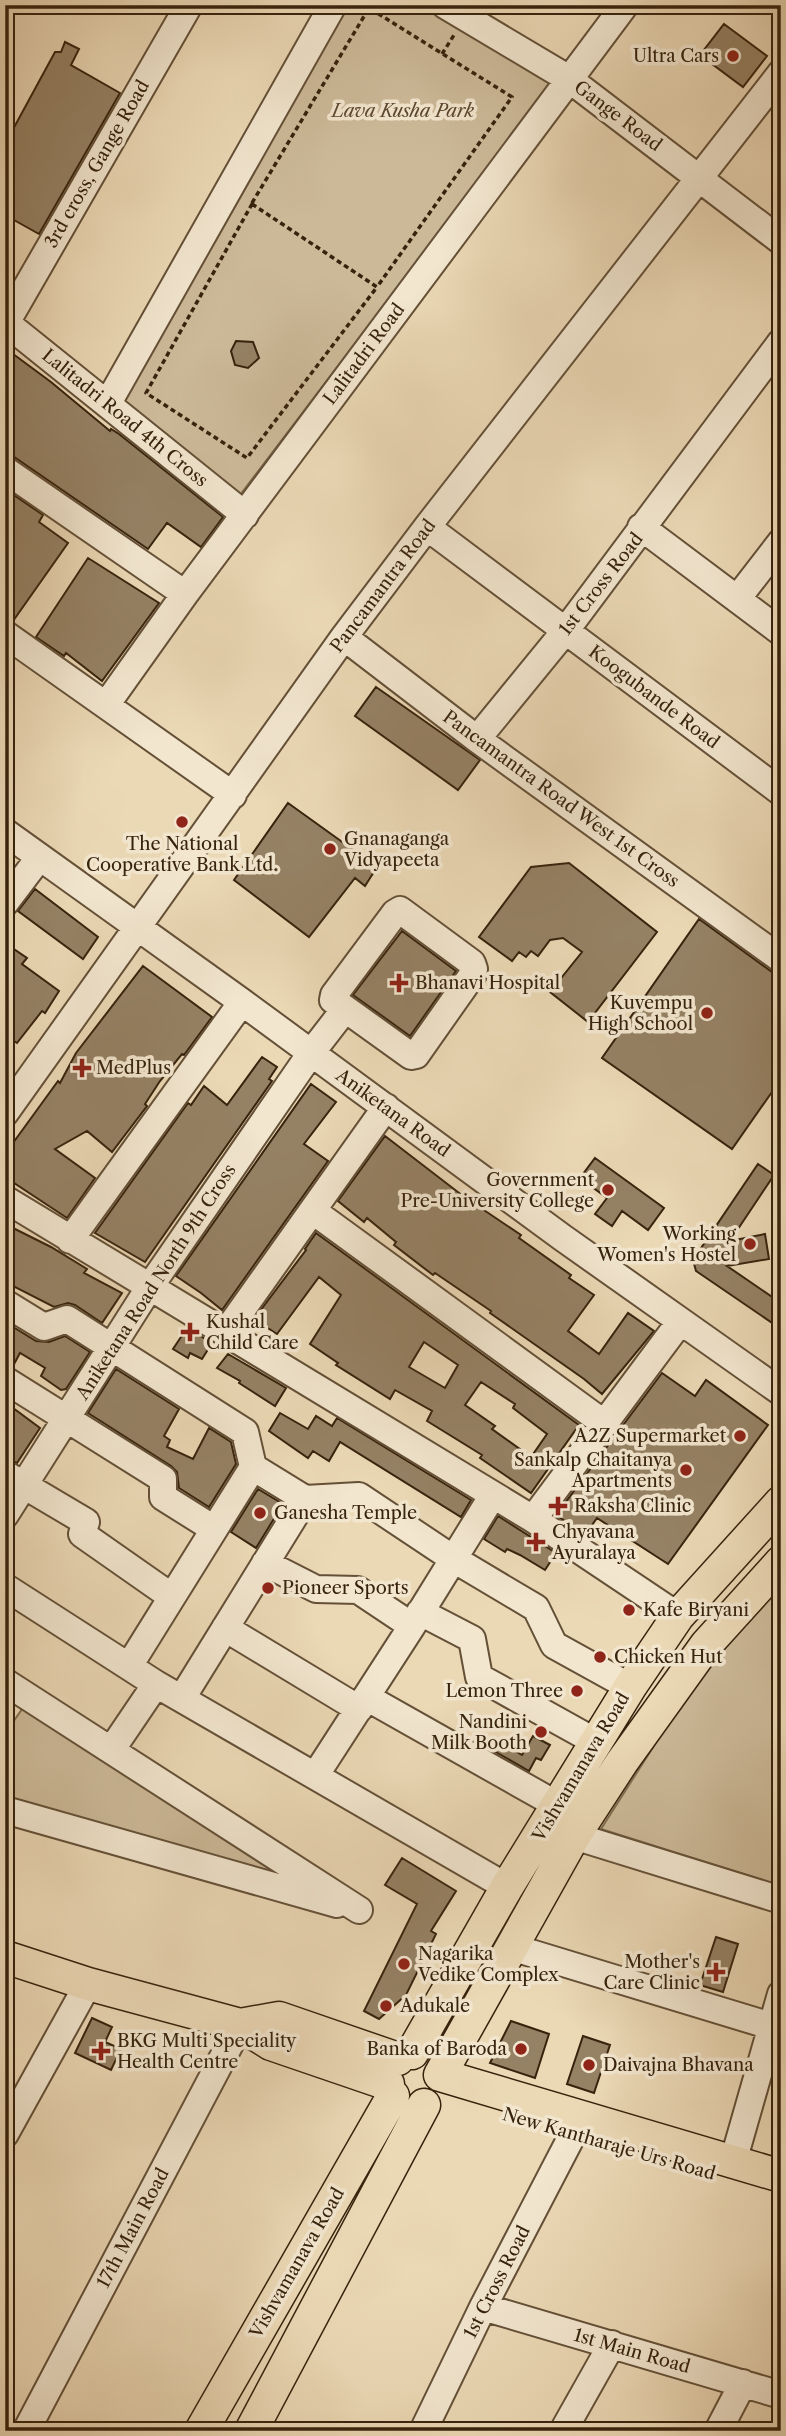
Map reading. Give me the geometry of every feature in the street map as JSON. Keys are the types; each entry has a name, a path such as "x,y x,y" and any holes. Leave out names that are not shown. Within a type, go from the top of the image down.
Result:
{"main road":[{"name":"Vishvamanava Road","path":"201,2431 398,2073 507,1887 630,1687 678,1616 781,1502"},
{"name":"Vishvamanava Road","path":"251,2431 511,1947 574,1836 622,1762 706,1645 781,1562"},
{"path":"5,1957 88,1984 240,2025 271,2044 398,2073 427,2057 433,2061 434,2091 407,2106 398,2073"},
{"name":"New Kantharaje Urs Road","path":"434,2091 781,2194"},
{"name":"New Kantharaje Urs Road","path":"434,2091 733,2162 781,2176"}],"street":[{"name":"3rd cross, Gange Road","path":"6,322 189,5"},
{"path":"108,402 333,5"},
{"name":"Gange Road","path":"445,5 569,79 781,241"},
{"name":"Lalitadri Road","path":"106,705 185,594 625,5"},
{"name":"Pancamantra Road","path":"5,1113 344,637 426,527 781,73"},
{"name":"Lalitadri Road 4th Cross","path":"6,322 245,515"},
{"path":"641,527 781,342"},
{"path":"5,470 185,594"},
{"name":"Koogubande Road","path":"426,527 781,792"},
{"name":"1st Cross Road","path":"477,739 566,630 641,527 781,632"},
{"path":"737,599 781,542"},
{"path":"5,634 233,795"},
{"name":"Pancamantra Road West 1st Cross","path":"344,637 477,739 781,959"},
{"name":"Aniketana Road","path":"5,832 680,1322 781,1392"},
{"path":"5,903 39,858"},
{"path":"400,910 471,963 474,969 416,1055 405,1054 345,1009 333,1000 334,995 395,913 400,910"},
{"path":"70,1240 242,1002"},
{"name":"Aniketana Road North 9th Cross","path":"5,1515 14,1479 66,1418 149,1288 311,1053 345,1009"},
{"path":"226,1332 386,1107"},
{"path":"5,1199 533,1519 678,1616"},
{"path":"313,1211 605,1424"},
{"path":"5,1303 44,1326 67,1319 245,1432 253,1467 129,1667"},
{"path":"533,1519 680,1322"},
{"path":"5,1380 163,1479 163,1497 214,1529"},
{"path":"253,1467 305,1499 359,1496 453,1558 536,1608 554,1645 630,1687"},
{"path":"14,1479 86,1522 82,1534 172,1597"},
{"path":"315,1776 493,1495"},
{"path":"182,1698 305,1499"},
{"path":"265,1563 316,1589 358,1590 416,1619 472,1639 479,1677 596,1742"},
{"path":"5,1587 156,1684 507,1887"},
{"path":"225,1628 559,1806"},
{"path":"112,1749 156,1684"},
{"path":"5,1810 359,1910 112,1749 9,1693"},
{"path":"574,1836 781,1900"},
{"path":"511,1947 776,2027"},
{"path":"8,2124 88,1984"},
{"path":"733,2162 776,2027 781,1994"},
{"name":"17th Main Road","path":"26,2431 240,2025"},
{"name":"1st Cross Road","path":"423,2431 483,2307 573,2134"},
{"name":"1st Main Road","path":"483,2307 781,2395"},
{"path":"563,2431 612,2344"},
{"path":"718,2431 743,2383"}],"path":[{"path":"369,8 512,97 377,286 247,458 146,393 252,204 369,8"},
{"path":"252,204 377,286"}],"green space":[{"name":"Lava Kusha Park","path":"344,5 431,5 554,82 240,495 123,400"},
{"path":"781,1580 781,1886 601,1829 713,1653"},
{"path":"24,1706 306,1887 5,1801 5,1734"}],"building":[{"name":"Ultra Cars","path":"724,24 767,56 743,87 700,55"},
{"path":"65,42 79,49 71,65 120,93 39,234 5,215 5,144 55,52 61,52"},
{"path":"236,341 253,342 259,358 248,368 235,365 231,351"},
{"path":"5,348 223,517 201,547 167,523 148,549 14,457 5,454"},
{"path":"5,489 43,515 39,522 68,543 13,621 5,618"},
{"path":"88,558 159,603 102,681 66,653 64,656 36,637"},
{"path":"376,687 480,760 458,790 355,716"},
{"path":"288,803 377,867 365,886 355,878 309,937 234,880"},
{"path":"569,863 657,932 588,1022 550,992 582,952 563,938 550,940 538,956 531,951 526,957 519,952 512,961 479,937 531,867"},
{"path":"35,889 98,937 83,959 18,911"},
{"name":"Kuvempu High School","path":"699,919 772,972 781,975 781,1079 732,1149 602,1058"},
{"name":"Bhanavi Hospital","path":"402,931 456,971 410,1036 353,995"},
{"path":"5,943 27,958 22,964 59,991 45,1013 42,1011 17,1043 5,1035"},
{"path":"143,966 212,1017 184,1055 182,1054 160,1081 145,1104 147,1106 112,1152 87,1131 55,1149 95,1178 67,1218 5,1177 5,1154 58,1081 60,1083 76,1053"},
{"path":"262,1057 277,1067 269,1079 272,1081 145,1262 95,1233 188,1103 191,1105 204,1086 227,1105"},
{"path":"311,1084 336,1102 304,1144 328,1161 222,1310 176,1276"},
{"path":"385,1136 463,1196 521,1235 519,1238 594,1295 568,1331 599,1354 628,1313 654,1331 602,1394 490,1313 491,1311 435,1273 433,1275 394,1245 396,1242 367,1218 364,1222 338,1201"},
{"name":"Government Pre-University College","path":"595,1158 664,1208 648,1230 622,1211 612,1226 595,1214 607,1198 580,1178"},
{"name":"Working Women's Hostel","path":"758,1164 774,1175 730,1241 765,1234 769,1259 727,1266 781,1303 781,1329 696,1271 693,1260"},
{"path":"5,1224 51,1247 87,1269 84,1273 122,1293 102,1323 75,1305 68,1303 54,1307 5,1282"},
{"path":"316,1233 579,1425 531,1493 480,1458 482,1455 427,1421 432,1411 395,1390 390,1399 336,1365 338,1363 310,1344 341,1295 319,1277 277,1334 254,1319","holes":["424,1342 458,1365 445,1388 409,1367","481,1382 515,1404 513,1408 547,1434 531,1457 492,1429 495,1426 465,1405"]},
{"path":"5,1322 36,1341 49,1342 65,1336 90,1352 66,1389 61,1390 41,1376 45,1368 20,1353 13,1366 5,1364"},
{"path":"187,1328 212,1343 202,1359 190,1353 188,1358 173,1349"},
{"path":"228,1354 286,1388 275,1406 217,1368"},
{"path":"116,1369 179,1409 164,1436 170,1440 167,1447 193,1459 209,1428 231,1442 236,1464 209,1507 179,1488 177,1472 171,1466 88,1413"},
{"path":"662,1373 695,1396 706,1380 768,1425 668,1564 597,1518 585,1535 556,1515"},
{"path":"5,1402 40,1428 17,1463 5,1458"},
{"path":"280,1413 308,1429 316,1416 332,1426 337,1418 471,1500 461,1517 340,1442 329,1461 313,1451 308,1458 269,1431"},
{"path":"258,1489 283,1504 256,1548 231,1532"},
{"path":"498,1516 556,1553 545,1570 484,1539"},
{"path":"533,1736 550,1745 541,1760 536,1758 529,1771 494,1751 500,1742 522,1755"},
{"path":"402,1858 456,1891 431,1931 436,1934 406,1995 379,2019 364,2011 417,1904 385,1885"},
{"path":"716,1937 738,1944 723,1992 700,1985"},
{"path":"92,2018 112,2027 105,2042 121,2049 111,2070 75,2053"},
{"name":"Banka of Baroda","path":"511,2021 549,2034 535,2078 490,2063"},
{"name":"Daivajna Bhavana","path":"583,2036 610,2045 594,2093 567,2084"}],"place":[{"name":"Ultra Cars","path":"733,56"},
{"name":"The National Cooperative Bank Ltd.","path":"182,822"},
{"name":"Gnanaganga Vidyapeeta","path":"330,849"},
{"name":"Bhanavi Hospital","path":"399,983"},
{"name":"Kuvempu High School","path":"707,1013"},
{"name":"MedPlus","path":"82,1068"},
{"name":"Government Pre-University College","path":"608,1190"},
{"name":"Working Women's Hostel","path":"750,1244"},
{"name":"Kushal Child Care","path":"190,1332"},
{"name":"A2Z Supermarket","path":"740,1436"},
{"name":"Sankalp Chaitanya Apartments","path":"686,1470"},
{"name":"Raksha Clinic","path":"558,1506"},
{"name":"Ganesha Temple","path":"260,1513"},
{"name":"Chyavana Ayuralaya","path":"536,1542"},
{"name":"Pioneer Sports","path":"268,1588"},
{"name":"Kafe Biryani","path":"629,1610"},
{"name":"Chicken Hut","path":"600,1657"},
{"name":"Lemon Three","path":"577,1691"},
{"name":"Nandini Milk Booth","path":"541,1732"},
{"name":"Nagarika Vedike Complex","path":"404,1964"},
{"name":"Mother's Care Clinic","path":"716,1972"},
{"name":"Adukale","path":"386,2006"},
{"name":"Banka of Baroda","path":"521,2049"},
{"name":"BKG Multi Speciality Health Centre","path":"101,2051"},
{"name":"Daivajna Bhavana","path":"589,2065"}]}
